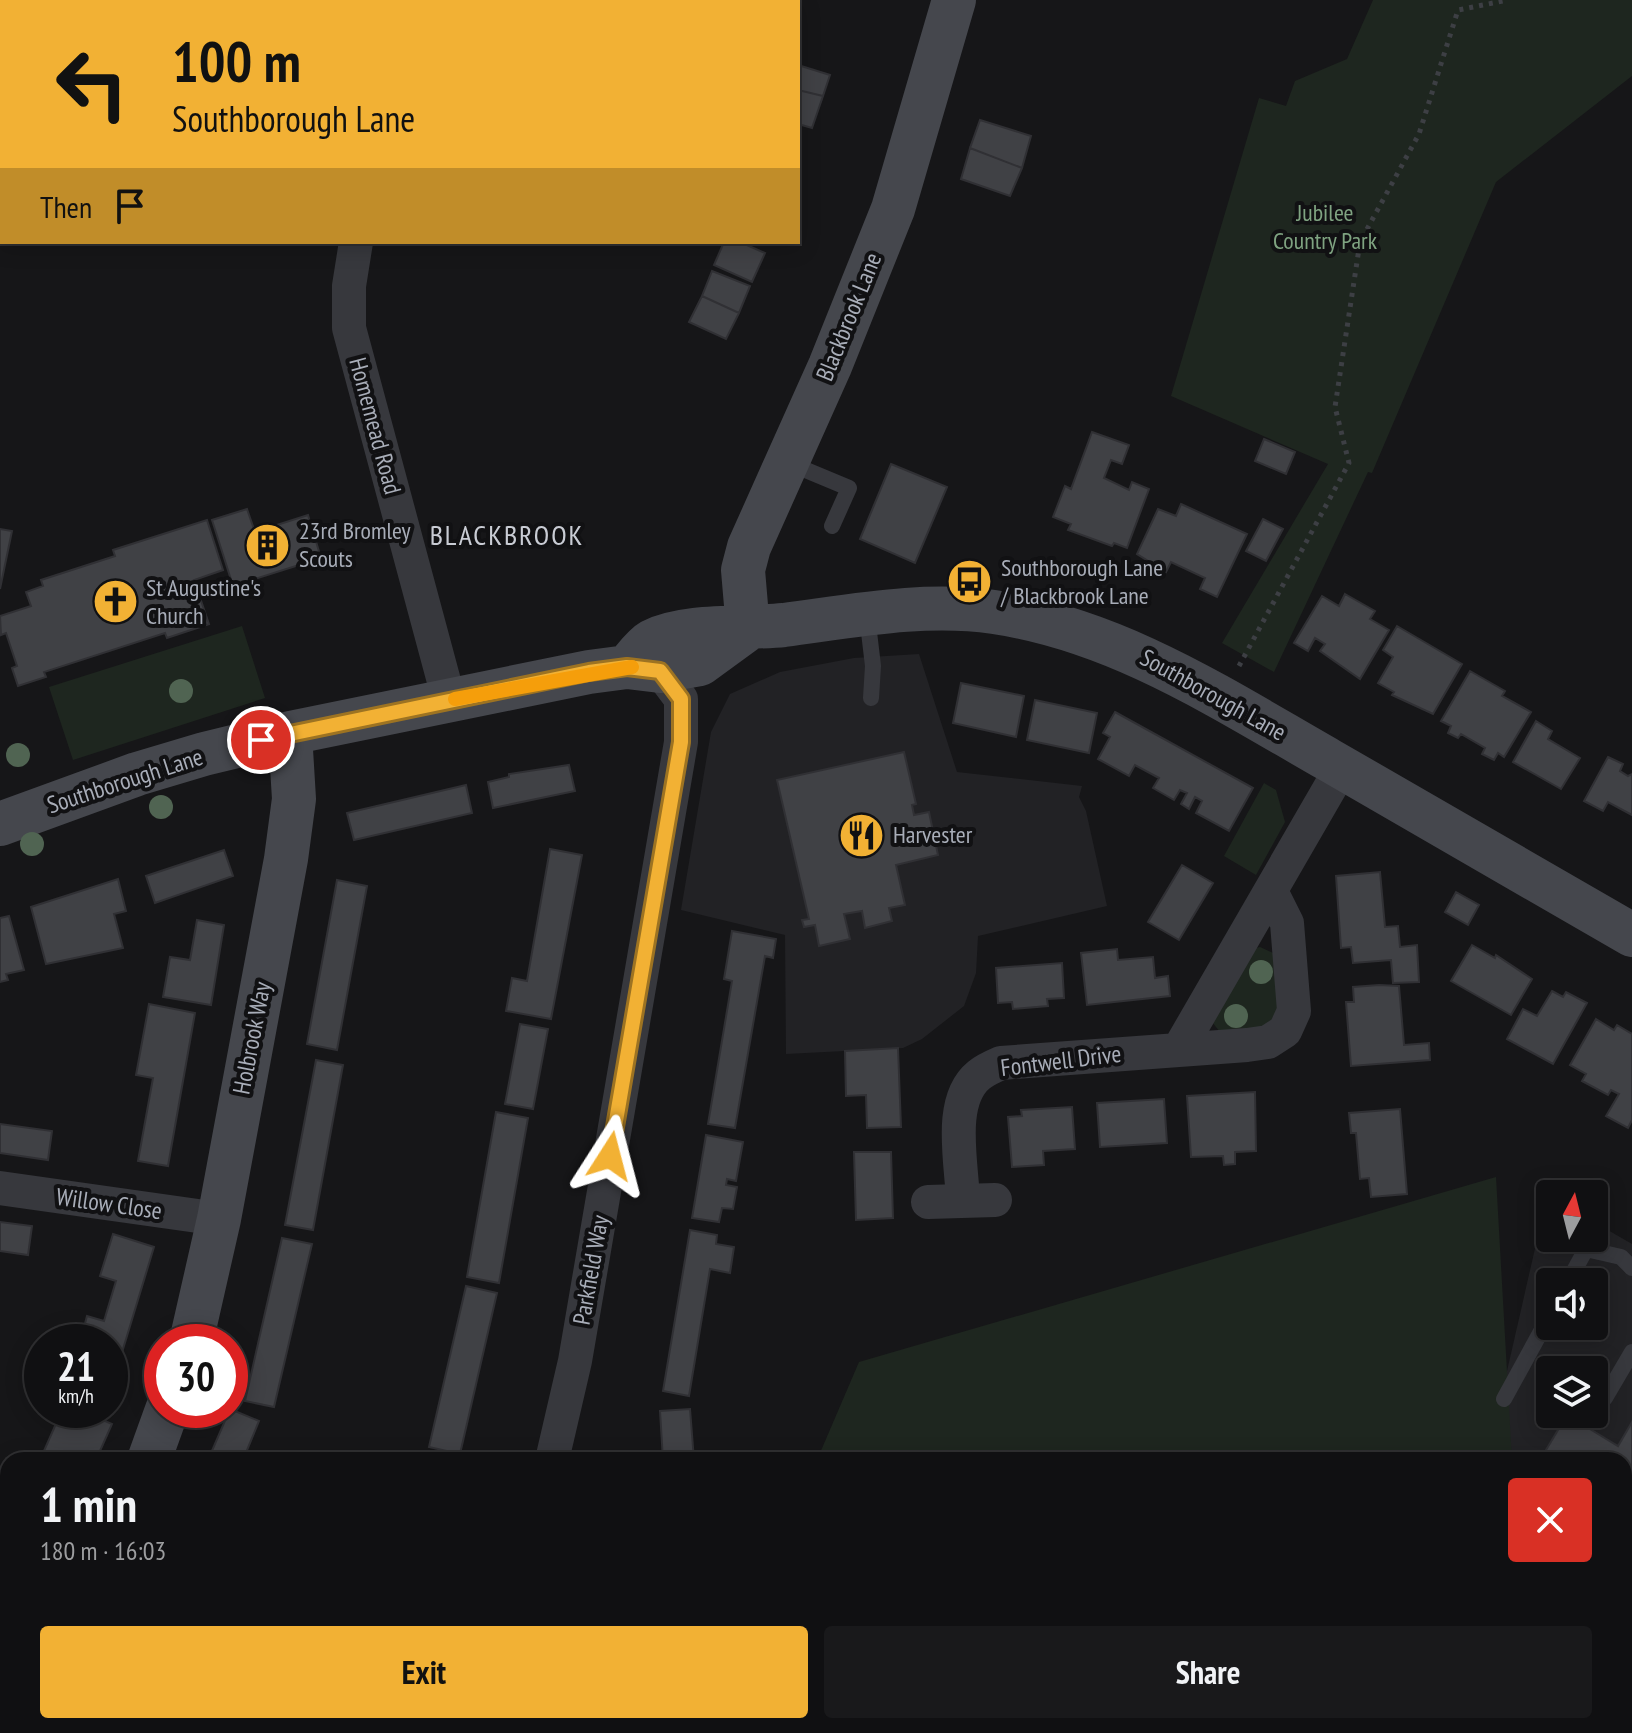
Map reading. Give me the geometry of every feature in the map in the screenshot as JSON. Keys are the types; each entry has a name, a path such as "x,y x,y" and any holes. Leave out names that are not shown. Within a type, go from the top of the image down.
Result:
{"street":[{"name":"Blackbrook Lane","path":"748,629 743,570 749,547 893,209 954,0"},
{"name":"Homemead Road","path":"356,244 349,286 349,328 449,700"},
{"name":"Southborough Lane","path":"0,824 137,774 290,733 449,700 656,679 652,641 696,631 748,629 867,614 947,609 1028,618 1098,636 1220,697 1632,935"},
{"path":"656,679 715,673 748,629"},
{"name":"Parkfield Way","path":"554,1452 575,1361 681,742 656,679"},
{"name":"Holbrook Way","path":"195,1324 219,1219 286,859 294,799 290,733"},
{"path":"1179,1049 1272,893 1342,767"},
{"name":"Fontwell Drive","path":"928,1202 979,1200 960,1113 967,1090 979,1075 1001,1063 1268,1042 1285,1031 1294,1011 1287,923 1272,893"},
{"name":"Willow Close","path":"0,1188 219,1219"},
{"path":"152,1452 161,1428"}],"lane":[{"path":"787,462 849,488 832,526"},
{"path":"867,614 873,666 871,698"},
{"path":"1576,1268 1586,1249 1621,1257 1632,1268"},
{"path":"1504,1399 1536,1340"},
{"path":"1608,1393 1632,1352"}],"path":[{"path":"1220,697 1246,656 1349,463 1335,407 1360,242 1419,134 1458,10 1508,0"}],"shaded area":[{"path":"919,654 957,772 1082,786 1079,797 1086,811 1107,906 978,936 976,973 964,1006 922,1039 903,1048 786,1054 785,935 681,910 711,732 730,694 780,672 854,658"},
{"path":"1608,1230 1632,1244 1632,1452 1510,1452 1491,1441 1536,1244 1536,1252 1608,1252"}],"green space":[{"name":"Jubilee Country Park","path":"1373,0 1632,0 1632,76 1496,182 1372,473 1368,472 1274,672 1222,643 1328,464 1171,396 1259,98 1286,106 1295,81 1347,59"},
{"path":"242,626 265,698 73,760 49,687"},
{"path":"1264,783 1276,790 1285,822 1256,875 1224,856"},
{"path":"1260,947 1273,953 1279,1011 1268,1027 1220,1032 1212,1022 1252,949"},
{"path":"1496,1177 1512,1452 820,1452 859,1362"}],"building":[{"path":"800,66 830,75 823,96 800,90"},
{"path":"800,90 823,96 812,128 800,125"},
{"path":"980,120 1031,136 1022,168 970,148"},
{"path":"970,148 1022,168 1010,196 961,179"},
{"path":"723,244 745,244 765,253 752,282 714,265"},
{"path":"712,271 750,286 739,313 702,296"},
{"path":"702,296 739,313 726,339 689,322"},
{"path":"1092,432 1129,445 1122,464 1111,460 1104,478 1129,490 1132,482 1149,489 1127,548 1114,543 1112,546 1068,530 1071,524 1053,517 1065,486 1071,489"},
{"path":"1264,439 1295,452 1286,474 1255,461"},
{"path":"891,464 947,487 915,563 860,539"},
{"path":"1181,504 1247,534 1217,597 1200,589 1205,578 1171,562 1166,572 1137,554 1158,509 1176,516"},
{"name":"23rd Bromley Scouts","path":"247,509 255,532 308,515 321,558 233,586 212,520"},
{"path":"1263,519 1283,529 1266,561 1246,551"},
{"name":"St Augustine's Church","path":"207,520 223,570 194,580 209,624 167,638 165,633 44,672 46,677 18,686 12,668 17,666 6,633 1,635 0,616 31,606 26,592 43,586 41,580 115,556 113,550"},
{"path":"0,529 12,531 0,589"},
{"path":"1345,594 1375,611 1370,619 1389,630 1360,679 1320,651 1325,644 1315,638 1308,651 1294,643 1322,596 1339,606"},
{"path":"1397,626 1462,664 1433,714 1392,695 1394,692 1378,683 1393,657 1383,650"},
{"path":"1470,671 1505,691 1502,696 1531,712 1504,757 1498,753 1494,760 1482,754 1485,748 1461,734 1458,738 1448,733 1451,726 1441,721"},
{"path":"961,683 1024,696 1016,737 953,723"},
{"path":"1035,700 1097,713 1089,753 1027,740"},
{"path":"1115,712 1253,788 1229,831 1196,813 1202,801 1195,797 1189,809 1181,804 1187,793 1180,790 1174,800 1153,788 1159,778 1135,765 1129,776 1098,759 1110,737 1103,733"},
{"path":"1536,721 1552,731 1548,739 1580,758 1561,789 1513,762"},
{"name":"Harvester","path":"904,752 916,804 912,805 914,815 929,812 938,855 896,865 905,905 889,908 892,921 865,928 862,911 844,914 850,939 819,946 815,925 804,927 802,920 809,919 777,780"},
{"path":"1608,757 1623,764 1620,771 1628,776 1632,774 1632,815 1608,802 1603,811 1584,801"},
{"path":"569,765 575,791 493,808 488,782 509,777 509,774"},
{"path":"466,785 472,813 354,840 347,813"},
{"path":"550,849 582,855 551,1019 506,1011 512,978 527,981"},
{"path":"224,850 233,876 155,903 146,876"},
{"path":"1182,865 1213,883 1179,940 1148,922"},
{"path":"1380,872 1385,927 1398,926 1400,947 1417,945 1419,982 1393,983 1391,960 1353,963 1351,947 1341,948 1336,876"},
{"path":"118,879 126,911 114,914 123,948 46,964 31,907"},
{"path":"337,880 367,886 337,1050 307,1044"},
{"path":"1456,892 1479,905 1468,925 1445,912"},
{"path":"9,916 24,970 6,974 8,980 0,982 0,918"},
{"path":"197,920 224,925 211,1005 163,997 170,957 190,960"},
{"path":"732,931 776,939 773,958 765,956 735,1128 708,1124 732,981 724,979"},
{"path":"1472,945 1495,958 1496,955 1532,979 1511,1015 1451,981"},
{"path":"1117,949 1118,960 1153,957 1155,978 1168,976 1170,996 1087,1005 1081,953"},
{"path":"1062,963 1064,998 1047,999 1048,1006 1013,1009 1012,1002 998,1003 996,968"},
{"path":"1399,986 1404,1045 1429,1043 1430,1060 1351,1066 1346,1002 1354,1002 1353,987"},
{"path":"1552,991 1563,997 1566,992 1587,1003 1553,1064 1507,1039 1523,1009 1537,1016"},
{"path":"149,1004 195,1013 168,1166 138,1161 153,1078 136,1075"},
{"path":"1596,1019 1614,1030 1617,1025 1632,1034 1632,1120 1628,1128 1606,1116 1619,1094 1611,1090 1608,1095 1582,1081 1586,1074 1570,1065"},
{"path":"520,1024 548,1029 533,1109 505,1104"},
{"path":"898,1048 901,1127 867,1128 866,1095 846,1096 845,1051"},
{"path":"316,1060 343,1065 313,1230 285,1225"},
{"path":"1255,1092 1256,1151 1235,1152 1235,1164 1224,1165 1223,1156 1191,1157 1187,1096"},
{"path":"1164,1099 1167,1143 1100,1147 1097,1103"},
{"path":"1072,1107 1075,1149 1043,1151 1044,1165 1012,1167 1008,1117 1022,1116 1021,1110"},
{"path":"1400,1109 1407,1194 1371,1197 1369,1178 1360,1179 1356,1133 1351,1133 1349,1113"},
{"path":"496,1112 528,1118 499,1283 467,1277"},
{"path":"0,1124 52,1131 48,1160 0,1153"},
{"path":"706,1135 743,1142 736,1181 727,1179 726,1185 737,1187 733,1209 722,1208 719,1222 692,1218"},
{"path":"854,1152 891,1152 893,1218 856,1220"},
{"path":"0,1222 32,1226 28,1255 0,1251"},
{"path":"690,1230 717,1235 716,1244 734,1247 730,1273 710,1269 689,1396 663,1391"},
{"path":"113,1234 154,1247 128,1333 128,1324 85,1324 87,1316 104,1321 116,1281 100,1276"},
{"path":"282,1238 312,1244 274,1407 248,1402 248,1388"},
{"path":"466,1286 497,1293 460,1452 429,1447"},
{"path":"690,1409 693,1452 663,1452 660,1411"},
{"path":"248,1416 259,1421 246,1452 211,1452 222,1428 248,1428"},
{"path":"1632,1422 1632,1452 1545,1452 1559,1428 1588,1428 1618,1446"},
{"path":"54,1428 110,1428 100,1452 44,1452"}],"slow traffic":[{"path":"455,699 589,672 632,667"}],"place":[{"name":"23rd Bromley Scouts","path":"268,545"},
{"name":"Southborough Lane / Blackbrook Lane","path":"970,582"},
{"name":"St Augustine's Church","path":"115,602"},
{"name":"Harvester","path":"862,835"}],"district":[{"name":"BLACKBROOK","path":"507,535"}],"route":[{"path":"261,740 589,672 627,667 660,671 681,699 681,742 610,1156"}]}
